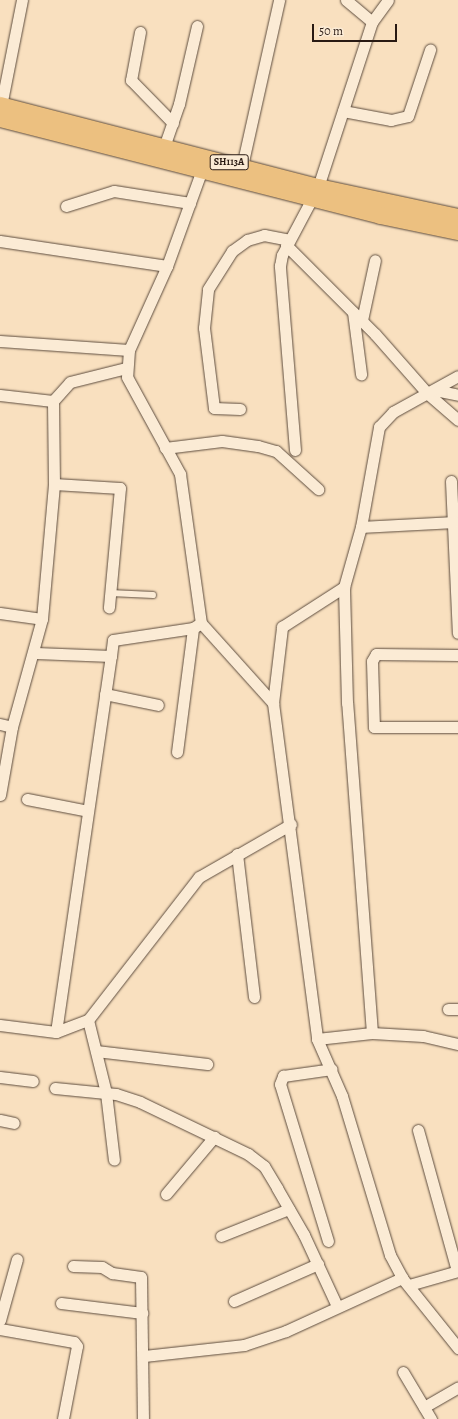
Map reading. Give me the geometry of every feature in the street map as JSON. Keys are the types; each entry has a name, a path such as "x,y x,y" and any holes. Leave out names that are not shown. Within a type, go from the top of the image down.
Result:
{"main road":[{"name":"SH113A","path":"0,110 164,147 204,162 242,166 316,193 458,217"},
{"name":"SH113A","path":"0,110 204,162 458,231"}],"street":[{"path":"0,110 22,0"},
{"path":"242,166 279,0"},
{"path":"346,0 375,17"},
{"path":"295,450 280,266 287,242 316,193 380,0"},
{"path":"375,17 388,0"},
{"path":"164,147 173,123 197,26"},
{"path":"140,32 132,80 173,123"},
{"path":"343,111 391,120 408,116 430,50"},
{"path":"177,752 197,626 180,474 137,401 126,368 129,350 167,266 204,162"},
{"path":"66,206 114,191 190,203"},
{"path":"240,409 214,408 204,328 208,289 232,251 247,240 264,235 287,242 458,420"},
{"path":"0,241 167,266"},
{"path":"362,320 374,260"},
{"path":"353,312 361,374"},
{"path":"0,341 129,350"},
{"path":"0,795 12,727 36,653 42,619 54,484 53,400 70,382 126,368"},
{"path":"372,1032 348,711 344,587 361,527 379,427 393,412 458,376"},
{"path":"431,391 458,395"},
{"path":"0,395 53,400"},
{"path":"165,448 222,441 258,446 276,451 318,489"},
{"path":"451,481 458,633"},
{"path":"54,484 120,488 109,607"},
{"path":"361,527 454,522"},
{"path":"344,587 282,627 273,702 291,824 317,1039 332,1069 390,1255 405,1281 456,1342"},
{"path":"0,613 42,619"},
{"path":"56,1032 114,640 197,626"},
{"path":"197,626 273,702"},
{"path":"36,653 111,656"},
{"path":"458,655 376,654 372,661 374,727 458,727"},
{"path":"105,694 158,705"},
{"path":"0,724 12,727"},
{"path":"27,798 88,811"},
{"path":"0,1025 56,1032 88,1020 100,1010 185,892 199,877 291,824"},
{"path":"237,854 254,997"},
{"path":"88,1020 106,1093 114,1160"},
{"path":"317,1039 372,1032 423,1036 458,1044"},
{"path":"96,1051 207,1064"},
{"path":"328,1241 280,1084 283,1076 332,1069"},
{"path":"0,1077 33,1081"},
{"path":"55,1088 106,1093 169,1113 214,1136 264,1166 318,1264 336,1306"},
{"path":"0,1120 14,1122"},
{"path":"144,1356 244,1345 286,1331 336,1306 405,1281 458,1271 418,1130"},
{"path":"166,1194 214,1136"},
{"path":"221,1236 289,1209"},
{"path":"0,1320 17,1259"},
{"path":"234,1301 318,1264"},
{"path":"73,1266 139,1274 143,1281 143,1419"},
{"path":"62,1303 142,1313"},
{"path":"0,1329 74,1342 77,1346 63,1419"},
{"path":"403,1372 431,1419"},
{"path":"424,1407 458,1387"}],"lane":[{"path":"110,593 153,595"}]}
